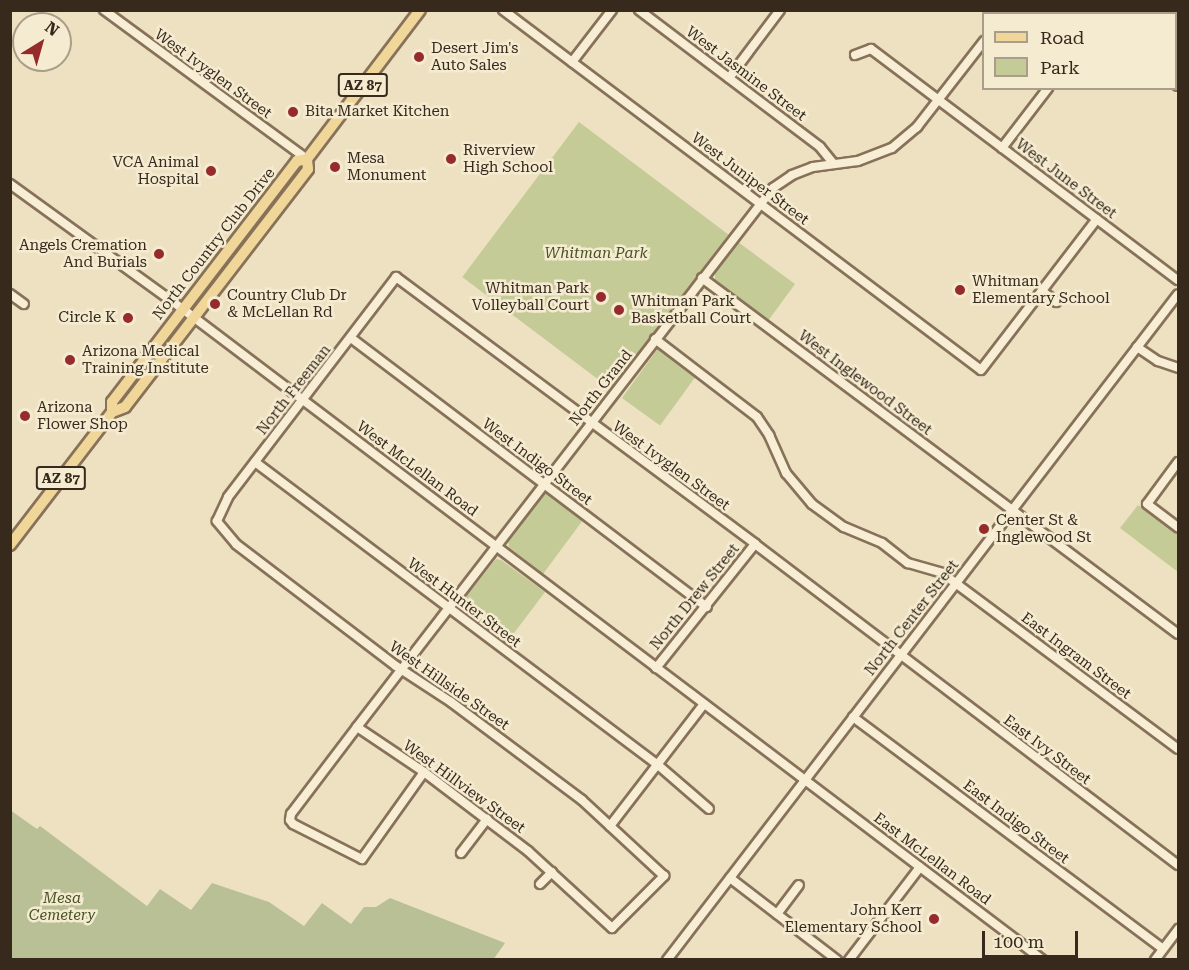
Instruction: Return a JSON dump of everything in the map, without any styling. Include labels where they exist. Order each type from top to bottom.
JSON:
[{"type":"main road","name":"North Country Club Drive","points":[[112,412],[112,402],[183,309],[297,161],[306,159],[420,10]]},
{"type":"main road","name":"North Country Club Drive","points":[[10,545],[112,412],[125,407],[308,169],[306,159]]},
{"type":"street","name":"West Ivyglen Street","points":[[104,10],[306,159]]},
{"type":"street","name":"West Juniper Street","points":[[503,10],[981,370],[1042,291]]},
{"type":"street","points":[[572,62],[612,10]]},
{"type":"street","name":"West Jasmine Street","points":[[639,10],[820,147],[833,163]]},
{"type":"street","points":[[729,78],[779,11]]},
{"type":"street","name":"North Grand","points":[[424,772],[362,859],[293,824],[290,820],[291,814],[357,727],[773,188],[792,175],[813,166],[858,160],[892,148],[917,127],[982,44]]},
{"type":"street","name":"West June Street","points":[[855,55],[871,49],[1179,280]]},
{"type":"street","points":[[1002,148],[1046,90]]},
{"type":"street","name":"West McLellan Road","points":[[10,184],[194,317],[804,780]]},
{"type":"street","points":[[1056,302],[1042,291],[1097,219]]},
{"type":"street","name":"West Ivyglen Street","points":[[396,277],[755,544],[900,656]]},
{"type":"street","name":"North Freeman","points":[[217,521],[228,497],[396,277]]},
{"type":"street","name":"West Inglewood Street","points":[[702,278],[1179,634]]},
{"type":"street","points":[[10,294],[24,304]]},
{"type":"street","name":"North Center Street","points":[[667,960],[1179,294]]},
{"type":"street","name":"West Indigo Street","points":[[351,338],[707,607]]},
{"type":"street","name":"East Ingram Street","points":[[655,339],[757,417],[769,435],[786,473],[812,504],[844,527],[882,543],[908,563],[942,573],[1179,750]]},
{"type":"street","points":[[1137,347],[1158,362],[1179,368]]},
{"type":"street","name":"West Hunter Street","points":[[255,462],[658,765],[709,809]]},
{"type":"street","points":[[1179,462],[1147,504],[1179,527]]},
{"type":"street","name":"West Hillside Street","points":[[217,521],[236,544],[401,670],[452,702],[582,800],[664,876],[612,928]]},
{"type":"street","name":"North Drew Street","points":[[656,668],[755,544]]},
{"type":"street","name":"East Ivy Street","points":[[900,656],[1179,865]]},
{"type":"street","points":[[610,826],[704,704]]},
{"type":"street","name":"East Indigo Street","points":[[853,717],[1163,949]]},
{"type":"street","name":"West Hillview Street","points":[[357,727],[424,772],[487,819],[552,872],[612,928]]},
{"type":"street","name":"East McLellan Road","points":[[804,780],[1043,960]]},
{"type":"street","points":[[461,853],[487,819]]},
{"type":"street","points":[[849,960],[920,867]]},
{"type":"street","points":[[540,884],[552,872]]},
{"type":"street","points":[[730,878],[837,960]]},
{"type":"street","points":[[777,914],[799,885]]},
{"type":"street","points":[[1155,960],[1179,929]]},
{"type":"green space","name":"Whitman Park","points":[[579,122],[728,235],[612,389],[462,277]]},
{"type":"green space","points":[[738,242],[795,284],[768,321],[715,280],[715,272]]},
{"type":"green space","points":[[659,347],[697,375],[660,426],[622,398]]},
{"type":"green space","points":[[546,492],[583,520],[543,574],[509,547],[508,542]]},
{"type":"green space","points":[[1138,505],[1178,535],[1178,572],[1120,528]]},
{"type":"green space","points":[[496,559],[501,560],[545,592],[505,645],[457,608]]},
{"type":"green space","name":"Mesa Cemetery","points":[[10,810],[37,829],[40,826],[147,906],[160,889],[191,910],[212,883],[269,902],[304,926],[322,903],[351,924],[364,907],[376,907],[390,898],[505,943],[493,960],[11,959]]},
{"type":"place","name":"Desert Jim's Auto Sales","points":[[419,57]]},
{"type":"place","name":"Bita Market Kitchen","points":[[293,112]]},
{"type":"place","name":"Riverview High School","points":[[451,159]]},
{"type":"place","name":"Mesa Monument","points":[[335,167]]},
{"type":"place","name":"VCA Animal Hospital","points":[[211,171]]},
{"type":"place","name":"Angels Cremation And Burials","points":[[159,254]]},
{"type":"place","name":"Whitman Elementary School","points":[[960,290]]},
{"type":"place","name":"Whitman Park Volleyball Court","points":[[601,297]]},
{"type":"place","name":"Country Club Dr & McLellan Rd","points":[[215,304]]},
{"type":"place","name":"Whitman Park Basketball Court","points":[[619,310]]},
{"type":"place","name":"Circle K","points":[[128,318]]},
{"type":"place","name":"Arizona Medical Training Institute","points":[[70,360]]},
{"type":"place","name":"Arizona Flower Shop","points":[[25,416]]},
{"type":"place","name":"Center St & Inglewood St","points":[[984,529]]},
{"type":"place","name":"John Kerr Elementary School","points":[[934,919]]}]
